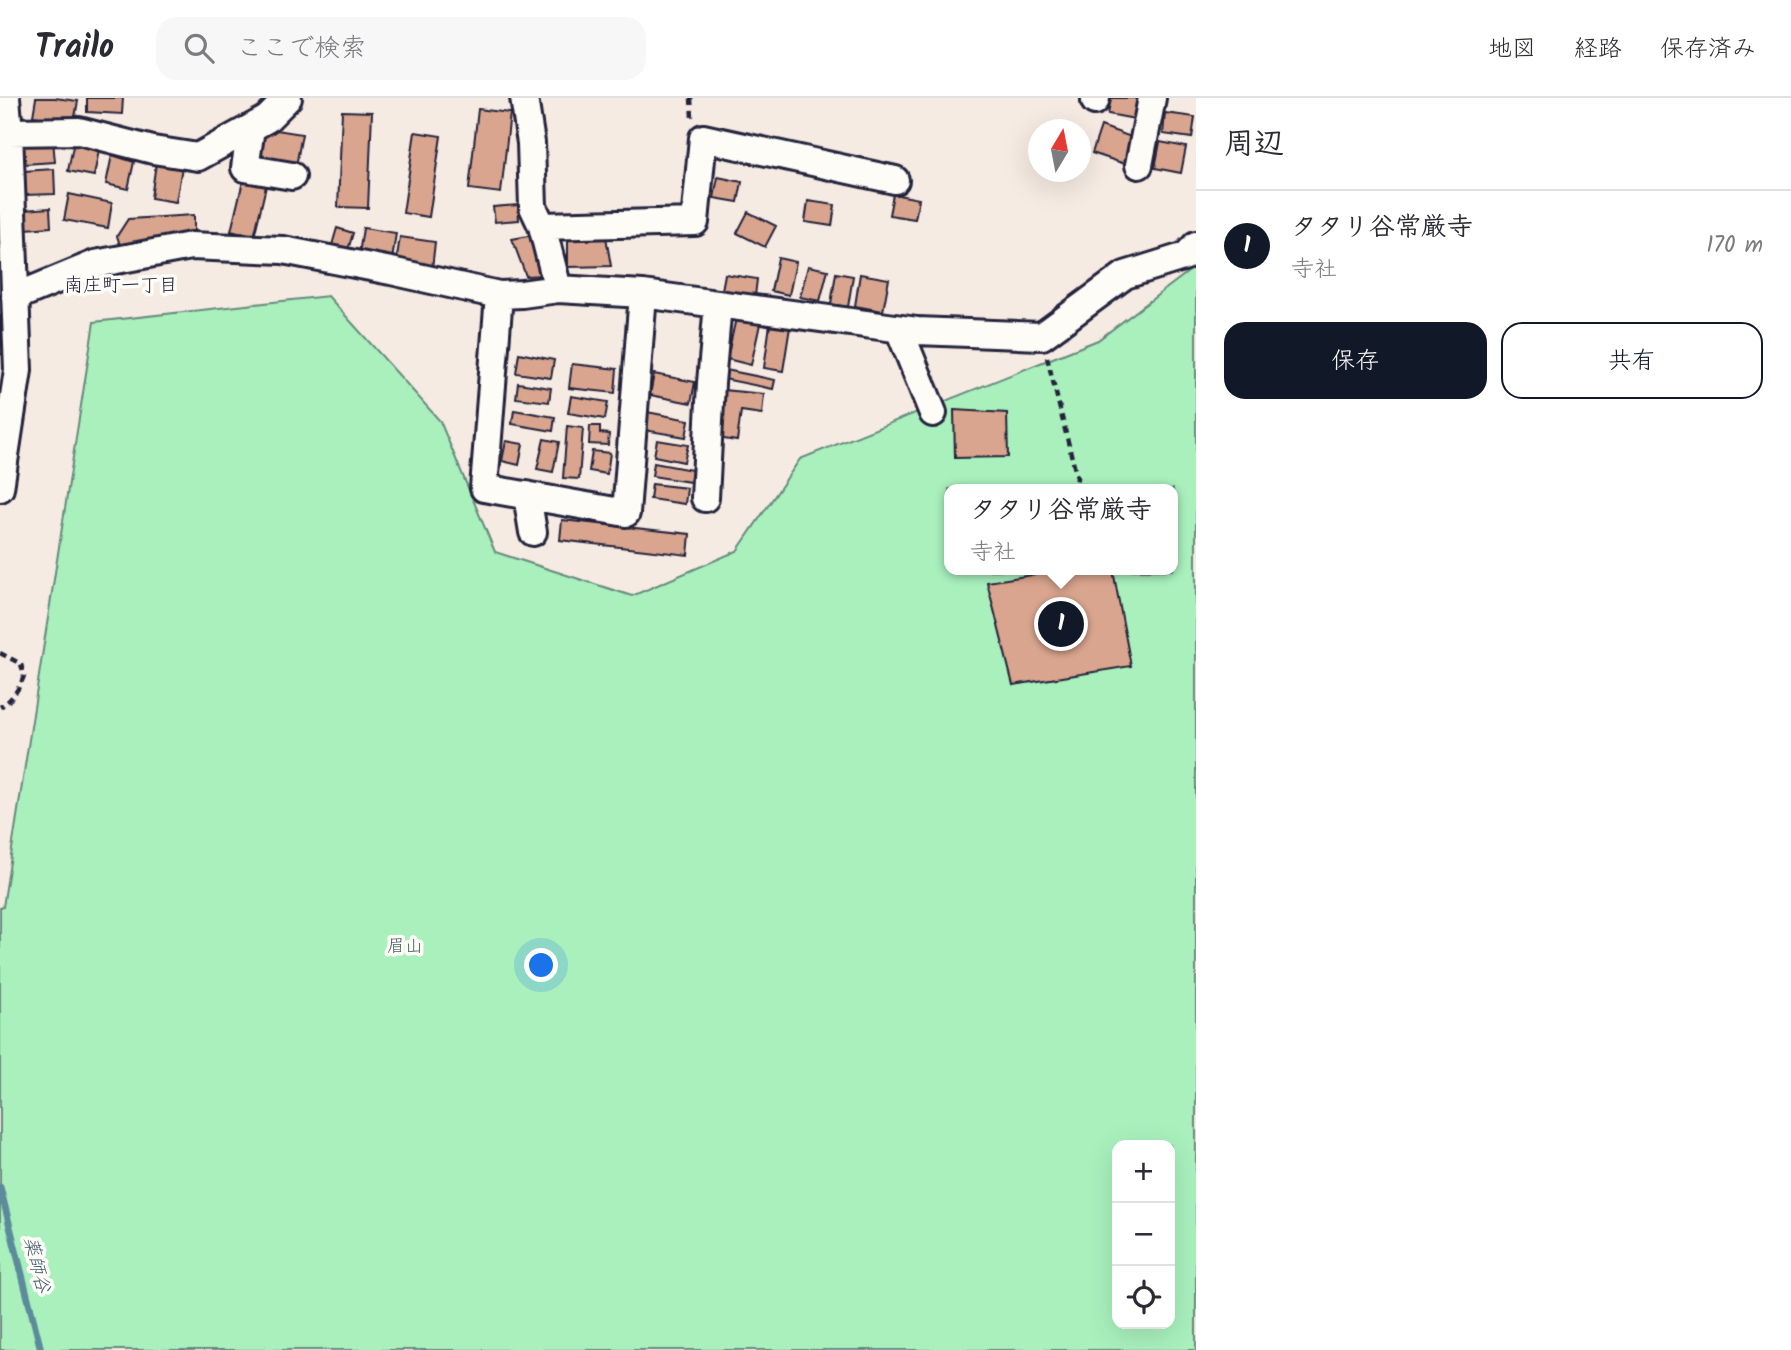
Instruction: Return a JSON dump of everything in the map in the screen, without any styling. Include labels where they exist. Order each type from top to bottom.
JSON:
[{"type":"street","points":[[0,488],[18,370],[10,293],[9,132],[6,98]]},
{"type":"street","points":[[9,132],[79,131],[153,150],[198,157],[267,119],[288,98]]},
{"type":"street","points":[[524,98],[531,142],[533,207],[542,226],[558,289]]},
{"type":"street","points":[[1139,165],[1152,98]]},
{"type":"street","points":[[251,128],[245,168],[292,176]]},
{"type":"street","points":[[542,226],[695,222],[703,138],[895,180]]},
{"type":"street","points":[[10,293],[95,264],[191,246],[283,250],[499,295],[558,289],[643,294],[917,331],[1042,335],[1125,275],[1186,256],[1196,245]]},
{"type":"street","points":[[499,295],[484,488],[626,513],[643,294]]},
{"type":"street","points":[[705,498],[711,383],[719,304]]},
{"type":"street","points":[[900,329],[933,413]]},
{"type":"street","points":[[527,495],[533,532]]},
{"type":"path","points":[[1042,335],[1077,478],[1076,484]]},
{"type":"path","points":[[0,653],[21,664],[24,676],[19,688],[7,703],[0,707]]},
{"type":"green space","name":"眉山","points":[[1196,266],[1196,1350],[0,1350],[0,908],[3,907],[94,322],[328,296],[440,421],[495,552],[632,596],[737,551],[800,459],[1098,340]]},
{"type":"building","points":[[36,98],[78,101],[74,122],[33,116]]},
{"type":"building","points":[[87,98],[123,98],[122,114],[87,112]]},
{"type":"building","points":[[1111,98],[1138,98],[1135,119],[1108,114]]},
{"type":"building","points":[[478,109],[510,113],[501,193],[469,189]]},
{"type":"building","points":[[342,111],[372,112],[368,208],[338,207]]},
{"type":"building","points":[[1165,113],[1195,117],[1192,138],[1163,134]]},
{"type":"building","points":[[1101,126],[1134,138],[1125,164],[1092,153]]},
{"type":"building","points":[[264,128],[302,134],[296,166],[259,159]]},
{"type":"building","points":[[415,132],[441,136],[429,217],[403,213]]},
{"type":"building","points":[[53,140],[55,162],[24,164],[22,143]]},
{"type":"building","points":[[74,141],[99,150],[94,176],[68,171]]},
{"type":"building","points":[[1160,142],[1186,147],[1181,173],[1155,168]]},
{"type":"building","points":[[112,155],[134,162],[128,189],[106,184]]},
{"type":"building","points":[[156,163],[182,167],[176,202],[151,198]]},
{"type":"building","points":[[54,169],[55,194],[25,195],[24,171]]},
{"type":"building","points":[[244,177],[267,182],[254,237],[231,231]]},
{"type":"building","points":[[718,177],[742,182],[738,202],[714,198]]},
{"type":"building","points":[[69,194],[112,203],[108,228],[64,220]]},
{"type":"building","points":[[893,194],[919,199],[915,219],[889,215]]},
{"type":"building","points":[[808,201],[835,205],[832,226],[805,222]]},
{"type":"building","points":[[518,205],[519,220],[495,222],[493,207]]},
{"type":"building","points":[[50,208],[51,227],[26,229],[24,210]]},
{"type":"building","points":[[748,212],[776,226],[765,247],[737,233]]},
{"type":"building","points":[[194,215],[194,234],[120,245],[117,236],[128,219]]},
{"type":"building","points":[[337,228],[353,233],[348,250],[332,245]]},
{"type":"building","points":[[363,228],[396,233],[392,260],[359,254]]},
{"type":"building","points":[[534,235],[545,275],[526,276],[512,239]]},
{"type":"building","points":[[400,237],[435,242],[432,269],[396,263]]},
{"type":"building","points":[[606,237],[611,266],[568,267],[568,240]]},
{"type":"building","points":[[778,258],[796,262],[789,295],[771,291]]},
{"type":"building","points":[[808,266],[828,270],[820,301],[800,297]]},
{"type":"building","points":[[836,273],[853,276],[848,307],[831,304]]},
{"type":"building","points":[[725,274],[757,279],[755,296],[722,290]]},
{"type":"building","points":[[860,274],[889,279],[883,311],[855,306]]},
{"type":"building","points":[[0,316],[9,318],[4,355],[0,354]]},
{"type":"building","points":[[736,318],[760,324],[751,365],[727,359]]},
{"type":"building","points":[[770,324],[790,327],[783,371],[764,368]]},
{"type":"building","points":[[519,353],[554,360],[551,378],[516,373]]},
{"type":"building","points":[[572,364],[617,369],[615,393],[569,388]]},
{"type":"building","points":[[726,370],[775,380],[773,389],[724,379]]},
{"type":"building","points":[[654,374],[695,382],[691,403],[650,395]]},
{"type":"building","points":[[518,383],[551,388],[549,402],[516,398]]},
{"type":"building","points":[[723,390],[764,394],[762,414],[741,411],[737,441],[717,438]]},
{"type":"building","points":[[571,396],[608,402],[605,419],[568,413]]},
{"type":"building","points":[[514,410],[555,417],[553,431],[512,424]]},
{"type":"building","points":[[954,410],[1007,413],[1008,457],[955,458]]},
{"type":"building","points":[[647,412],[689,420],[686,437],[644,430]]},
{"type":"building","points":[[567,426],[583,428],[579,479],[563,478]]},
{"type":"building","points":[[590,426],[600,426],[600,433],[609,434],[608,445],[589,444]]},
{"type":"building","points":[[544,439],[559,442],[553,472],[537,469]]},
{"type":"building","points":[[657,440],[688,445],[684,462],[654,456]]},
{"type":"building","points":[[506,441],[523,444],[519,465],[502,461]]},
{"type":"building","points":[[592,451],[610,453],[607,474],[589,471]]},
{"type":"building","points":[[654,463],[692,470],[690,482],[652,476]]},
{"type":"building","points":[[652,484],[687,488],[685,504],[650,499]]},
{"type":"building","points":[[562,520],[690,534],[688,555],[560,540]]},
{"type":"building","points":[[1032,575],[1114,575],[1131,666],[1013,685],[987,582]]},
{"type":"waterway","name":"薬師谷","points":[[0,1187],[41,1350]]},
{"type":"place","name":"タタリ谷常厳寺","points":[[1061,624]]},
{"type":"district","name":"南庄町一丁目","points":[[121,286]]}]
